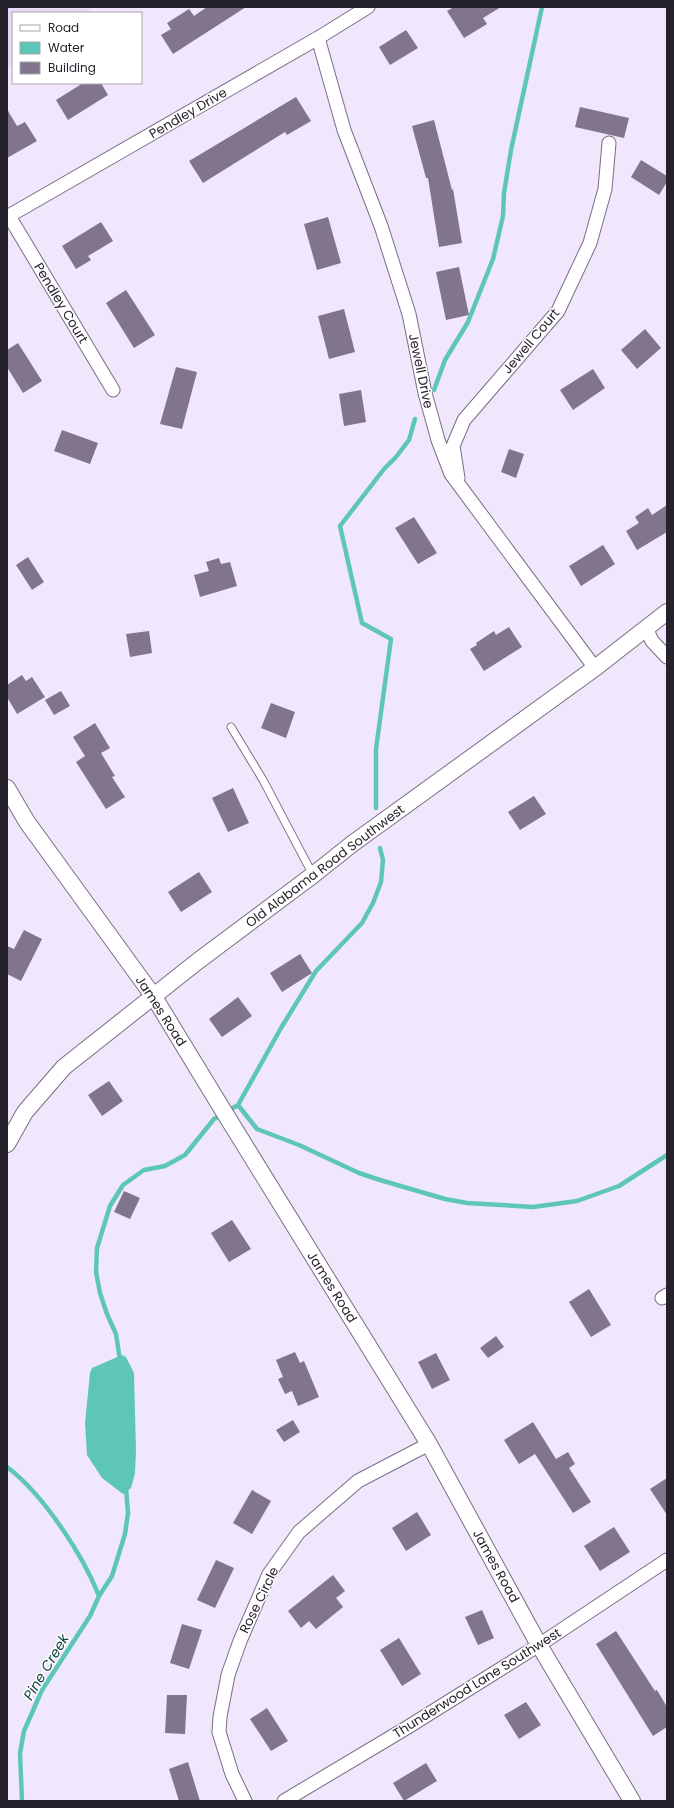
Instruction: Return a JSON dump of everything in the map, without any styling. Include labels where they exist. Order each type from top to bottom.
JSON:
[{"type":"street","name":"Pendley Drive","points":[[8,217],[318,38],[368,7]]},
{"type":"street","name":"Jewell Drive","points":[[318,38],[344,130],[381,226],[409,314],[425,393],[438,440],[451,474],[595,668]]},
{"type":"street","name":"Jewell Court","points":[[459,484],[453,446],[464,420],[558,311],[590,243],[605,189],[608,143]]},
{"type":"street","name":"Pendley Court","points":[[8,217],[112,390]]},
{"type":"street","name":"Old Alabama Road Southwest","points":[[7,1144],[25,1112],[64,1067],[198,961],[352,844],[595,668],[667,612]]},
{"type":"street","points":[[646,628],[652,641],[667,657]]},
{"type":"street","name":"James Road","points":[[7,788],[27,822],[154,997],[222,1107],[429,1444],[539,1645],[632,1801]]},
{"type":"street","name":"Rose Circle","points":[[245,1801],[230,1767],[219,1732],[220,1717],[228,1675],[240,1641],[269,1574],[299,1532],[358,1481],[429,1444]]},
{"type":"street","name":"Thunderwood Lane Southwest","points":[[284,1801],[408,1727],[539,1645],[667,1560]]},
{"type":"lane","points":[[231,727],[263,780],[313,875]]},
{"type":"shaded area","points":[[7,7],[93,7],[86,12],[12,12],[12,64],[7,67]]},
{"type":"water","points":[[122,1355],[126,1357],[134,1373],[136,1451],[135,1473],[131,1488],[123,1494],[102,1478],[87,1455],[85,1423],[90,1373],[92,1368]]},
{"type":"building","points":[[207,7],[246,7],[173,54],[161,35],[171,29],[167,23],[189,9],[194,16]]},
{"type":"building","points":[[454,7],[501,7],[483,18],[487,24],[464,38],[447,11]]},
{"type":"building","points":[[406,30],[418,48],[390,65],[379,47]]},
{"type":"building","points":[[81,84],[102,84],[108,95],[68,120],[56,100]]},
{"type":"building","points":[[296,97],[311,121],[287,135],[285,132],[203,183],[189,161]]},
{"type":"building","points":[[580,107],[629,118],[624,138],[575,127]]},
{"type":"building","points":[[7,109],[17,126],[25,122],[37,141],[7,158]]},
{"type":"building","points":[[434,120],[452,190],[453,189],[462,243],[439,247],[428,178],[426,178],[412,126]]},
{"type":"building","points":[[641,160],[667,176],[667,182],[659,195],[631,177]]},
{"type":"building","points":[[328,217],[341,263],[317,270],[304,224]]},
{"type":"building","points":[[101,222],[113,241],[88,256],[91,260],[76,269],[62,246]]},
{"type":"building","points":[[459,267],[469,315],[446,320],[436,272]]},
{"type":"building","points":[[126,290],[155,335],[134,348],[106,303]]},
{"type":"building","points":[[344,309],[355,352],[329,359],[318,316]]},
{"type":"building","points":[[645,329],[661,348],[637,369],[621,350]]},
{"type":"building","points":[[18,343],[42,381],[23,393],[7,367],[7,350]]},
{"type":"building","points":[[176,367],[197,372],[182,429],[160,424]]},
{"type":"building","points":[[593,369],[605,388],[573,410],[560,390]]},
{"type":"building","points":[[361,390],[366,422],[344,426],[339,394]]},
{"type":"building","points":[[62,430],[98,443],[90,464],[54,451]]},
{"type":"building","points":[[509,449],[524,454],[516,478],[501,472]]},
{"type":"building","points":[[667,505],[667,532],[637,550],[626,531],[639,523],[635,517],[648,508],[652,515]]},
{"type":"building","points":[[414,517],[437,553],[418,564],[395,528]]},
{"type":"building","points":[[603,545],[615,564],[581,586],[569,566]]},
{"type":"building","points":[[28,557],[44,582],[32,590],[16,565]]},
{"type":"building","points":[[219,558],[221,564],[230,562],[237,586],[200,597],[194,575],[209,571],[206,562]]},
{"type":"building","points":[[509,627],[522,647],[484,671],[470,649],[494,631],[496,635]]},
{"type":"building","points":[[149,631],[152,653],[130,657],[126,634]]},
{"type":"building","points":[[22,675],[26,681],[32,677],[45,697],[17,714],[7,697],[7,685]]},
{"type":"building","points":[[61,691],[70,706],[54,715],[45,700]]},
{"type":"building","points":[[271,703],[295,712],[286,738],[261,728]]},
{"type":"building","points":[[95,723],[110,748],[101,753],[115,776],[112,777],[125,797],[106,809],[76,762],[85,756],[73,737]]},
{"type":"building","points":[[233,788],[249,823],[228,832],[212,798]]},
{"type":"building","points":[[534,796],[546,814],[520,830],[508,812]]},
{"type":"building","points":[[199,872],[212,892],[181,912],[168,892]]},
{"type":"building","points":[[24,930],[42,939],[21,981],[7,974],[7,946],[14,949]]},
{"type":"building","points":[[300,954],[312,973],[282,992],[270,973]]},
{"type":"building","points":[[238,997],[252,1016],[222,1037],[209,1019]]},
{"type":"building","points":[[109,1081],[123,1101],[102,1116],[88,1095]]},
{"type":"building","points":[[124,1191],[140,1198],[130,1219],[114,1212]]},
{"type":"building","points":[[232,1220],[251,1249],[229,1262],[211,1233]]},
{"type":"building","points":[[589,1289],[611,1325],[591,1337],[569,1302]]},
{"type":"building","points":[[496,1336],[504,1347],[488,1358],[480,1348]]},
{"type":"building","points":[[295,1352],[300,1363],[304,1361],[319,1397],[298,1406],[292,1391],[285,1394],[278,1379],[283,1377],[276,1360]]},
{"type":"building","points":[[436,1353],[450,1380],[432,1389],[418,1362]]},
{"type":"building","points":[[293,1420],[300,1432],[284,1442],[276,1430]]},
{"type":"building","points":[[533,1422],[556,1459],[568,1452],[575,1464],[569,1468],[591,1502],[573,1513],[535,1454],[519,1464],[504,1440]]},
{"type":"building","points":[[667,1478],[667,1515],[650,1489]]},
{"type":"building","points":[[252,1490],[271,1501],[252,1534],[233,1523]]},
{"type":"building","points":[[417,1512],[431,1535],[406,1551],[392,1528]]},
{"type":"building","points":[[614,1527],[630,1552],[600,1571],[584,1546]]},
{"type":"building","points":[[216,1560],[234,1568],[215,1608],[197,1600]]},
{"type":"building","points":[[333,1575],[345,1591],[336,1598],[343,1607],[316,1629],[309,1621],[301,1628],[288,1611]]},
{"type":"building","points":[[482,1610],[494,1638],[478,1645],[465,1617]]},
{"type":"building","points":[[182,1624],[202,1630],[189,1669],[170,1663]]},
{"type":"building","points":[[616,1631],[667,1707],[667,1727],[653,1736],[596,1644]]},
{"type":"building","points":[[399,1638],[421,1674],[402,1686],[380,1650]]},
{"type":"building","points":[[167,1695],[187,1695],[185,1734],[165,1733]]},
{"type":"building","points":[[526,1702],[541,1725],[519,1739],[504,1715]]},
{"type":"building","points":[[267,1708],[288,1741],[271,1751],[250,1719]]},
{"type":"building","points":[[188,1762],[200,1801],[179,1801],[169,1769]]},
{"type":"building","points":[[426,1763],[437,1781],[404,1801],[393,1783]]},
{"type":"waterway","points":[[434,390],[445,360],[468,322],[493,259],[503,216],[504,193],[511,150],[542,7]]},
{"type":"waterway","points":[[376,808],[376,749],[391,639],[362,623],[340,526],[384,469],[396,457],[409,440],[415,419]]},
{"type":"waterway","points":[[120,1360],[116,1334],[100,1293],[96,1272],[97,1248],[110,1206],[123,1185],[144,1170],[165,1166],[185,1155],[214,1119],[238,1105],[281,1028],[316,971],[362,923],[373,903],[381,882],[383,860],[380,848]]},
{"type":"waterway","points":[[238,1105],[257,1129],[299,1145],[359,1173],[445,1199],[467,1203],[533,1207],[577,1201],[619,1186],[667,1155]]},
{"type":"waterway","points":[[7,1467],[21,1479],[48,1509],[83,1562],[99,1596]]},
{"type":"waterway","name":"Pine Creek","points":[[22,1801],[20,1753],[24,1731],[42,1690],[90,1616],[99,1596],[112,1576],[125,1534],[128,1513],[126,1488]]}]
